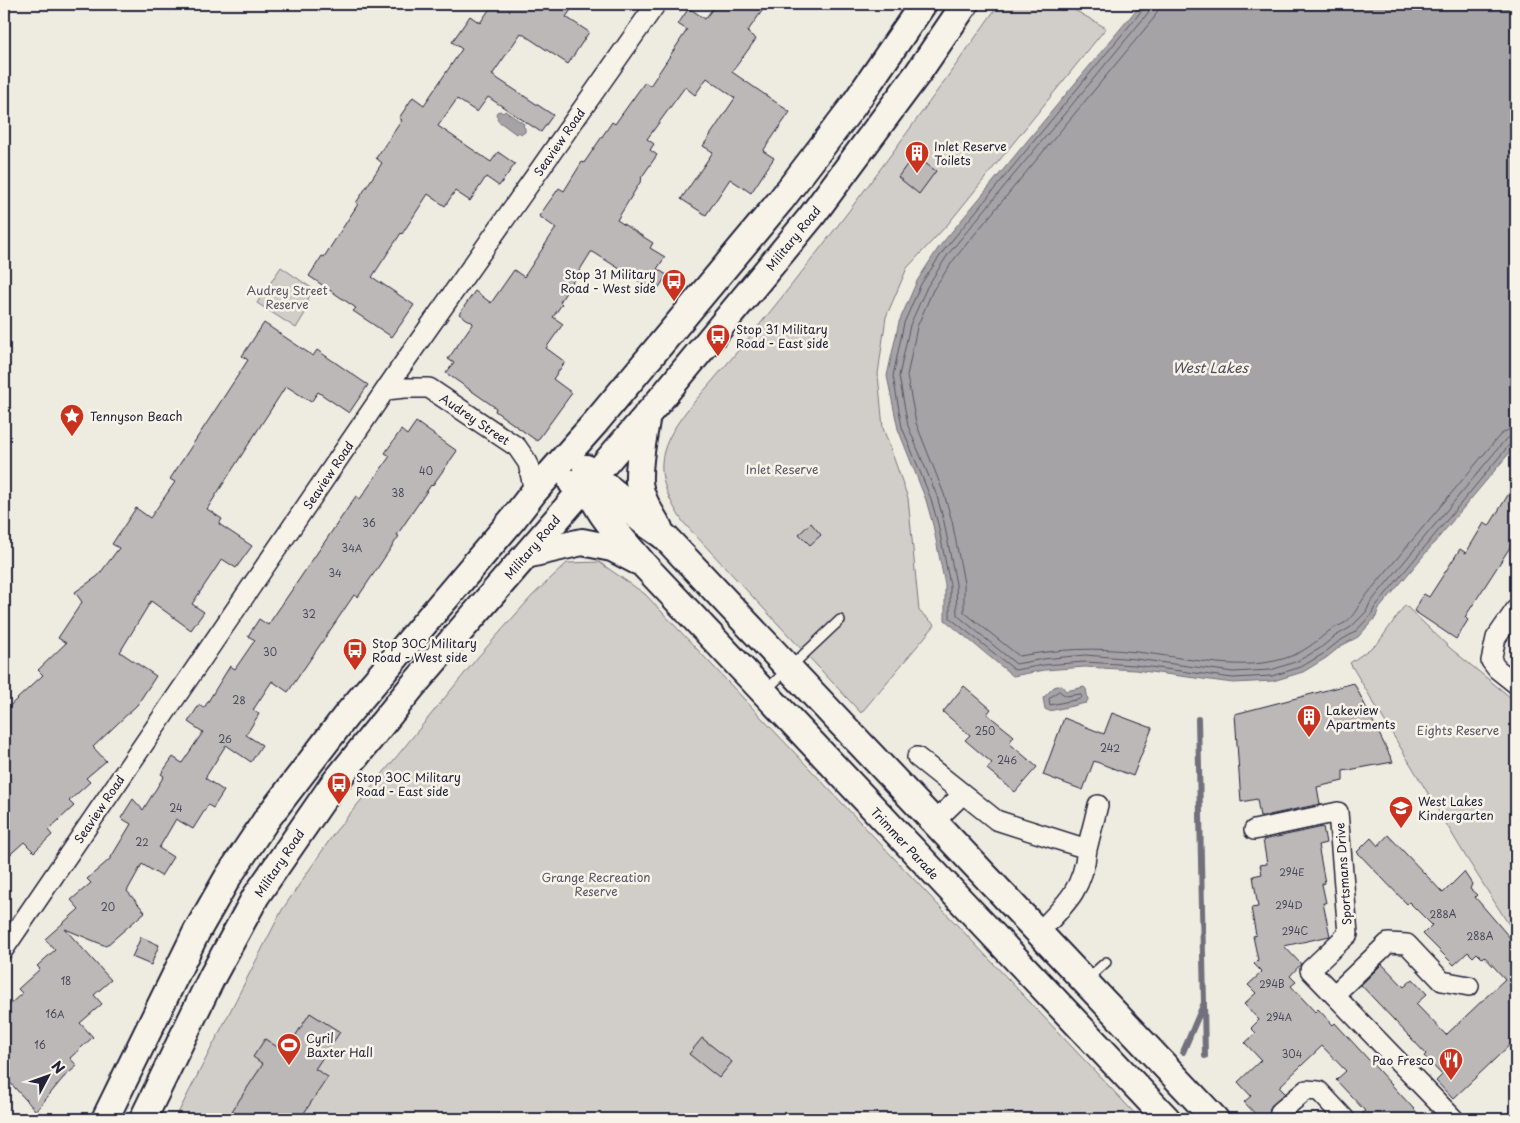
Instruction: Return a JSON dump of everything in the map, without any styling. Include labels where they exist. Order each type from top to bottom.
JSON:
[{"type":"main road","points":[[106,1119],[196,933],[228,877],[266,820],[345,717],[534,492],[595,423],[781,200],[853,106],[923,4]]},
{"type":"main road","name":"Military Road","points":[[143,1119],[212,977],[256,896],[332,786],[411,688],[647,414],[811,217],[907,89],[965,4]]},
{"type":"main road","points":[[647,414],[640,459],[639,482],[646,506],[665,537]]},
{"type":"main road","name":"Trimmer Parade","points":[[595,423],[586,470],[596,506],[644,565],[1166,1119]]},
{"type":"main road","points":[[513,519],[545,503],[554,492],[570,483],[588,482],[609,486],[637,517],[665,537],[1215,1119]]},
{"type":"main road","name":"Trimmer Parade","points":[[526,555],[582,542],[612,548],[644,565]]},
{"type":"street","name":"Seaview Road","points":[[4,949],[386,390],[656,4]]},
{"type":"street","name":"Audrey Street","points":[[386,390],[429,388],[517,448],[528,463],[534,492]]},
{"type":"street","points":[[1516,610],[1496,638],[1491,661],[1497,669],[1516,684]]},
{"type":"street","points":[[917,757],[996,820],[1087,849]]},
{"type":"street","points":[[934,822],[963,794]]},
{"type":"street","points":[[1038,932],[1075,892],[1086,867],[1087,849],[1098,805]]},
{"type":"street","name":"Sportsmans Drive","points":[[1254,830],[1338,812],[1348,934],[1310,970],[1454,1119]]},
{"type":"street","points":[[1334,995],[1388,943],[1407,944],[1442,981],[1469,986]]},
{"type":"street","points":[[1280,1112],[1306,1090],[1319,1091],[1345,1119]]},
{"type":"lane","points":[[763,692],[840,620]]},
{"type":"lane","points":[[1085,981],[1106,962]]},
{"type":"green space","name":"Inlet Reserve","points":[[999,4],[1064,4],[1106,28],[948,224],[907,268],[886,317],[878,374],[883,428],[908,498],[919,611],[935,625],[861,713],[683,522],[666,491],[662,464],[664,451],[677,424],[688,409],[730,361],[849,211]]},
{"type":"green space","name":"Audrey Street Reserve","points":[[281,267],[313,289],[308,299],[307,310],[296,328],[257,303]]},
{"type":"green space","name":"Grange Recreation Reserve","points":[[599,562],[645,594],[1140,1119],[175,1119],[282,910],[335,832],[478,657],[532,596],[567,563]]},
{"type":"green space","name":"Eights Reserve","points":[[1405,605],[1450,648],[1516,702],[1516,936],[1466,857],[1350,663],[1378,643]]},
{"type":"water","name":"West Lakes","points":[[1141,4],[1516,4],[1516,445],[1378,610],[1376,617],[1358,637],[1341,646],[1303,672],[1273,681],[1233,683],[1135,670],[1085,667],[1045,670],[1013,676],[945,620],[945,585],[933,525],[926,500],[898,429],[887,376],[899,322],[917,281],[939,247]]},
{"type":"water","points":[[500,111],[503,113],[505,111],[524,124],[525,132],[522,134],[518,132],[516,134],[497,120],[496,114]]},
{"type":"water","points":[[1061,685],[1066,691],[1084,687],[1088,700],[1086,703],[1049,711],[1045,709],[1043,698],[1054,687]]},
{"type":"building","points":[[493,4],[575,4],[566,17],[589,32],[568,64],[521,33],[492,75],[553,115],[541,132],[488,97],[477,112],[457,99],[438,126],[491,162],[498,152],[515,164],[499,186],[486,177],[470,201],[455,191],[445,206],[428,194],[372,277],[414,305],[392,337],[353,311],[356,308],[309,276],[322,256],[324,257],[382,163],[376,158],[402,120],[399,118],[413,97],[424,105],[462,49],[452,42],[470,16],[480,23]]},
{"type":"building","points":[[716,4],[767,4],[747,32],[756,39],[732,72],[790,112],[763,151],[774,158],[751,193],[730,179],[706,215],[681,199],[713,152],[703,146],[735,98],[707,78],[695,95],[685,87],[647,139],[654,144],[650,150],[657,155],[641,178],[617,220],[653,243],[650,248],[665,257],[657,269],[667,275],[656,292],[591,252],[560,302],[562,304],[553,317],[563,324],[546,348],[565,362],[553,379],[572,393],[537,441],[495,411],[496,408],[446,373],[454,363],[448,359],[473,323],[459,314],[475,291],[491,303],[514,270],[524,277],[556,228],[539,216],[559,188],[564,191],[582,162],[584,163],[612,122],[615,124],[645,82],[650,86],[687,30],[678,24],[689,8],[705,19]]},
{"type":"building","name":"Inlet Reserve Toilets","points":[[914,155],[936,171],[919,194],[898,177]]},
{"type":"building","points":[[264,323],[313,356],[317,350],[368,385],[349,413],[318,392],[311,402],[286,386],[207,509],[222,519],[219,524],[252,546],[236,568],[222,559],[192,604],[204,612],[191,630],[151,601],[120,652],[156,676],[137,705],[93,747],[106,761],[86,778],[90,782],[69,801],[74,806],[48,830],[52,835],[34,852],[24,842],[4,860],[4,711],[43,675],[38,670],[66,643],[58,638],[82,602],[75,592],[98,576],[119,548],[112,544],[136,508],[150,518],[175,482],[170,479],[248,360],[242,356]]},
{"type":"building","points":[[416,422],[457,451],[397,535],[399,536],[358,597],[354,595],[288,692],[272,681],[253,710],[259,714],[246,735],[262,745],[251,762],[226,745],[205,778],[224,791],[213,808],[208,805],[193,829],[176,819],[159,848],[173,857],[161,876],[142,864],[127,891],[145,912],[106,946],[65,929],[111,980],[94,995],[102,1004],[80,1023],[93,1037],[70,1058],[77,1066],[63,1078],[36,1111],[4,1076],[4,1010],[22,993],[18,989],[40,969],[37,966],[55,950],[45,939],[79,909],[71,900],[91,883],[87,879],[110,859],[131,824],[121,818],[133,799],[143,810],[164,776],[161,774],[173,757],[182,763],[203,732],[188,722],[199,705],[204,708],[230,666],[235,669],[255,640],[248,636],[259,619],[268,625],[356,496],[360,499],[390,456],[385,453],[401,430],[407,435]]},
{"type":"building","points":[[1516,482],[1516,538],[1465,617],[1468,620],[1456,639],[1414,611],[1424,594],[1429,597],[1460,549],[1466,553],[1484,523],[1489,526]]},
{"type":"building","points":[[811,523],[821,535],[810,545],[799,534]]},
{"type":"building","name":"Lakeview Apartments","points":[[1354,683],[1393,762],[1343,771],[1343,781],[1317,787],[1320,804],[1260,817],[1257,799],[1241,802],[1235,714]]},
{"type":"building","points":[[964,686],[991,709],[987,714],[1014,736],[1009,743],[1037,767],[1015,792],[987,769],[992,763],[965,740],[970,735],[943,712]]},
{"type":"building","points":[[1112,713],[1152,728],[1133,776],[1094,761],[1083,790],[1043,775],[1064,718],[1104,734]]},
{"type":"building","points":[[1323,827],[1326,843],[1318,845],[1325,883],[1322,884],[1326,903],[1323,903],[1330,936],[1284,946],[1301,964],[1290,976],[1296,982],[1291,986],[1315,1012],[1318,1009],[1333,1025],[1335,1023],[1423,1119],[1356,1119],[1365,1111],[1336,1080],[1346,1071],[1322,1046],[1279,1087],[1285,1093],[1270,1108],[1269,1114],[1271,1119],[1260,1119],[1244,1102],[1251,1096],[1238,1082],[1261,1060],[1245,1043],[1256,1033],[1251,1028],[1259,1020],[1244,1004],[1256,993],[1248,985],[1262,972],[1254,964],[1258,960],[1253,936],[1256,935],[1251,908],[1258,907],[1253,876],[1262,874],[1260,865],[1267,864],[1263,840]]},
{"type":"building","points":[[1388,835],[1443,893],[1464,872],[1472,884],[1470,889],[1477,895],[1475,897],[1516,945],[1516,1039],[1453,1099],[1436,1081],[1442,1075],[1424,1056],[1426,1054],[1361,985],[1382,964],[1404,987],[1413,979],[1427,994],[1416,1004],[1446,1035],[1505,979],[1484,956],[1482,958],[1477,953],[1473,957],[1468,952],[1454,965],[1423,934],[1432,925],[1409,902],[1407,904],[1357,852],[1371,838],[1378,846]]},
{"type":"building","points":[[141,937],[159,945],[151,965],[132,957]]},
{"type":"building","name":"Cyril Baxter Hall","points":[[310,1013],[340,1032],[315,1069],[328,1077],[300,1119],[245,1119],[232,1111],[263,1064],[253,1057],[265,1039],[285,1052]]},
{"type":"building","points":[[702,1038],[732,1062],[719,1078],[689,1054]]},
{"type":"waterway","points":[[1183,1052],[1204,1003],[1198,719]]},
{"type":"waterway","points":[[1204,1005],[1205,1056]]},
{"type":"place","name":"Inlet Reserve Toilets","points":[[917,174]]},
{"type":"place","name":"Stop 31 Military Road - West side","points":[[674,302]]},
{"type":"place","name":"Stop 31 Military Road - East side","points":[[718,357]]},
{"type":"place","name":"Tennyson Beach","points":[[72,437]]},
{"type":"place","name":"Stop 30C Military Road - West side","points":[[355,671]]},
{"type":"place","name":"Lakeview Apartments","points":[[1309,738]]},
{"type":"place","name":"Stop 30C Military Road - East side","points":[[339,805]]},
{"type":"place","name":"West Lakes Kindergarten","points":[[1401,829]]},
{"type":"place","name":"Cyril Baxter Hall","points":[[289,1066]]},
{"type":"place","name":"Pao Fresco","points":[[1451,1081]]}]
